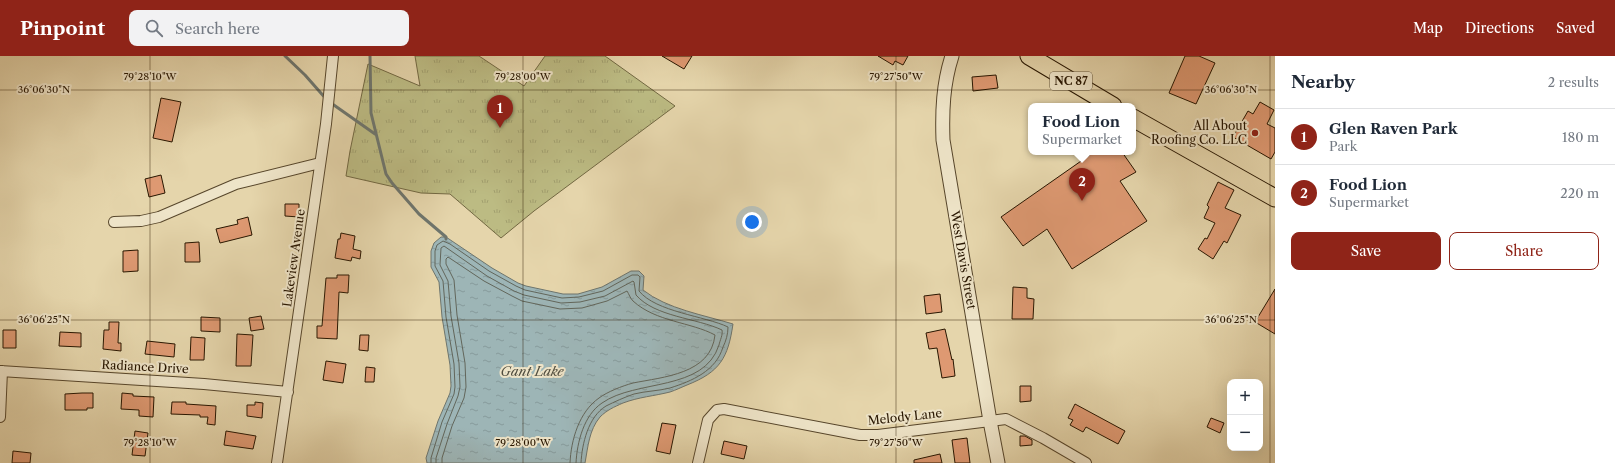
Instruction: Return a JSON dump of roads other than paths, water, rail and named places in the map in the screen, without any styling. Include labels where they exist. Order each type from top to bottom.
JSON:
[{"type":"highway","name":"NC 87","points":[[1029,56],[1108,103]]},
{"type":"highway","points":[[1136,120],[1275,198]]},
{"type":"street","name":"Lakeview Avenue","points":[[277,463],[320,163],[333,56]]},
{"type":"street","name":"West Davis Street","points":[[952,56],[946,75],[943,96],[943,140],[998,463]]},
{"type":"street","points":[[114,222],[141,221],[159,217],[236,184],[320,163]]},
{"type":"street","points":[[0,417],[1,371]]},
{"type":"street","name":"Radiance Drive","points":[[1,371],[204,384],[288,392]]},
{"type":"street","name":"Melody Lane","points":[[698,463],[708,420],[717,410],[724,409],[860,435],[878,435],[1006,419],[1086,463]]},
{"type":"water","name":"Gant Lake","points":[[441,237],[446,237],[492,268],[518,283],[563,294],[578,294],[602,287],[631,271],[639,271],[644,276],[643,290],[653,297],[674,307],[733,324],[725,355],[715,369],[698,380],[670,392],[623,403],[605,412],[593,427],[585,463],[427,463],[426,458],[438,421],[450,393],[451,386],[450,365],[442,317],[439,282],[431,267],[431,251],[434,243]]},
{"type":"waterway","points":[[285,56],[305,75],[327,100]]},
{"type":"waterway","points":[[370,56],[371,113],[386,174],[419,214],[446,237],[446,239]]},
{"type":"waterway","points":[[331,103],[375,134]]},
{"type":"place","name":"Glen Raven Park","points":[[500,128]]},
{"type":"place","name":"All About Roofing Co. LLC","points":[[1255,133]]},
{"type":"place","name":"Food Lion","points":[[1082,201]]}]
